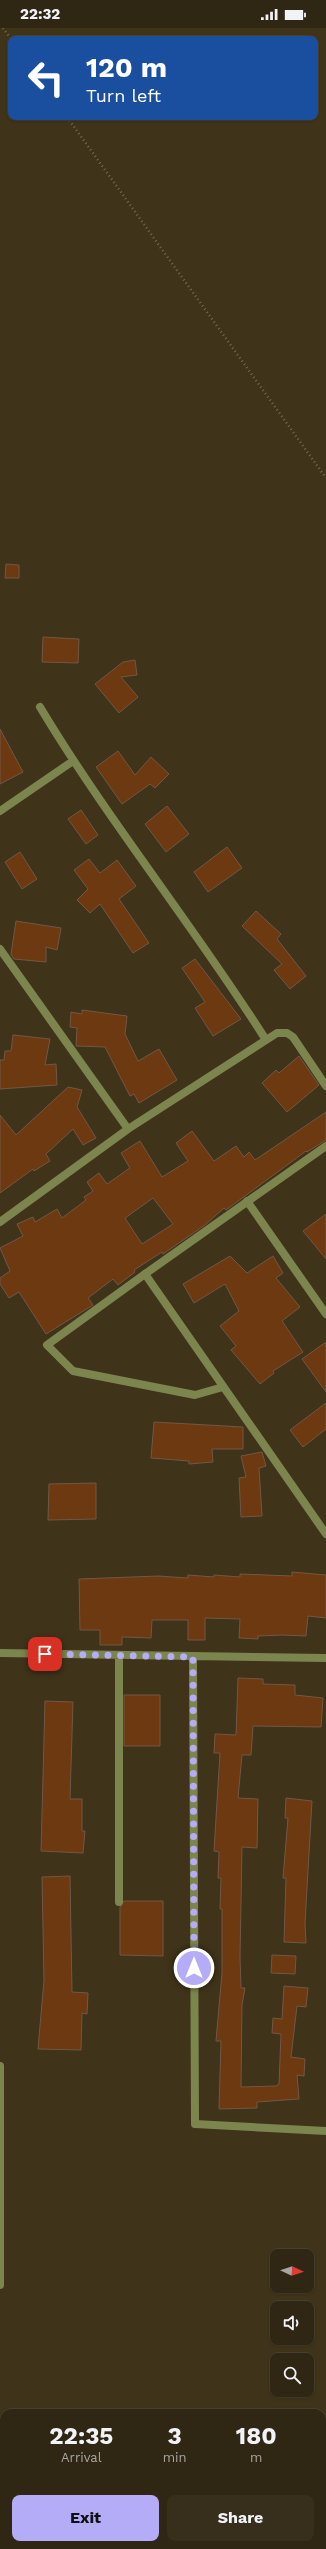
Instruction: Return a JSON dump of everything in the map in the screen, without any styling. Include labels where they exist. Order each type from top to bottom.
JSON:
[{"type":"street","points":[[40,707],[73,761],[224,974],[266,1040]]},
{"type":"street","points":[[0,811],[73,761]]},
{"type":"street","points":[[0,948],[128,1129]]},
{"type":"street","points":[[0,1222],[128,1129],[277,1033],[287,1032],[293,1037],[326,1086]]},
{"type":"street","points":[[223,1387],[195,1395],[74,1371],[47,1345],[326,1146]]},
{"type":"street","points":[[247,1201],[326,1314]]},
{"type":"street","points":[[145,1274],[326,1534]]},
{"type":"street","points":[[0,1654],[326,1658]]},
{"type":"street","points":[[119,1656],[119,1902]]},
{"type":"street","points":[[193,1657],[195,2124],[326,2131]]},
{"type":"street","points":[[0,2066],[0,2285]]},
{"type":"path","points":[[69,120],[326,478]]},
{"type":"building","points":[[6,564],[19,565],[19,578],[5,578]]},
{"type":"building","points":[[43,637],[79,639],[78,663],[42,662]]},
{"type":"building","points":[[135,660],[137,675],[121,677],[138,697],[119,713],[95,684],[123,662]]},
{"type":"building","points":[[0,729],[23,772],[0,784]]},
{"type":"building","points":[[118,751],[135,775],[151,757],[169,774],[155,788],[150,784],[122,804],[96,767]]},
{"type":"building","points":[[167,806],[189,834],[166,852],[145,824]]},
{"type":"building","points":[[81,810],[98,835],[86,844],[68,819]]},
{"type":"building","points":[[227,847],[242,868],[208,892],[194,872]]},
{"type":"building","points":[[20,852],[37,879],[22,889],[5,862]]},
{"type":"building","points":[[89,859],[100,873],[117,860],[136,886],[119,899],[149,943],[133,953],[100,904],[90,913],[77,900],[88,889],[74,870]]},
{"type":"building","points":[[256,911],[281,934],[277,939],[306,976],[290,989],[274,970],[282,964],[242,926]]},
{"type":"building","points":[[16,921],[61,928],[57,950],[46,947],[46,962],[14,959],[11,954]]},
{"type":"building","points":[[195,959],[241,1019],[213,1036],[195,1008],[205,1002],[182,968]]},
{"type":"building","points":[[82,1010],[127,1016],[125,1034],[138,1061],[159,1049],[177,1080],[139,1103],[134,1094],[130,1096],[105,1047],[76,1046],[77,1028],[70,1027],[71,1012],[82,1014]]},
{"type":"building","points":[[13,1035],[50,1039],[45,1065],[56,1064],[57,1085],[0,1089],[0,1060],[4,1060],[5,1051],[11,1051]]},
{"type":"building","points":[[299,1056],[319,1085],[287,1112],[262,1083],[276,1070],[279,1073]]},
{"type":"building","points":[[68,1087],[82,1090],[77,1107],[96,1138],[83,1145],[73,1129],[46,1154],[50,1161],[34,1171],[33,1169],[0,1193],[0,1115],[16,1135]]},
{"type":"building","points":[[326,1112],[326,1140],[307,1152],[306,1151],[226,1210],[224,1208],[205,1225],[163,1254],[162,1252],[134,1270],[135,1272],[118,1285],[113,1279],[88,1298],[93,1305],[46,1334],[19,1292],[9,1298],[0,1284],[0,1278],[10,1271],[0,1248],[23,1236],[17,1224],[33,1217],[35,1222],[57,1209],[62,1218],[86,1200],[84,1197],[93,1191],[87,1182],[99,1173],[107,1184],[130,1168],[121,1153],[140,1141],[162,1177],[188,1161],[176,1143],[192,1131],[214,1161],[236,1146],[244,1157],[249,1152],[255,1160]],"holes":[[[153,1198],[173,1224],[142,1244],[125,1218]]]},
{"type":"building","points":[[326,1214],[326,1259],[303,1231]]},
{"type":"building","points":[[230,1256],[247,1273],[273,1256],[283,1273],[276,1278],[300,1307],[282,1321],[303,1352],[273,1371],[274,1373],[260,1384],[231,1350],[236,1346],[220,1326],[239,1311],[225,1284],[194,1303],[183,1284]]},
{"type":"building","points":[[326,1342],[326,1392],[302,1359]]},
{"type":"building","points":[[326,1403],[326,1429],[303,1447],[290,1430]]},
{"type":"building","points":[[154,1422],[243,1427],[243,1449],[212,1449],[213,1462],[189,1464],[189,1461],[151,1458]]},
{"type":"building","points":[[262,1452],[266,1466],[259,1468],[262,1516],[241,1517],[239,1478],[246,1477],[241,1456]]},
{"type":"building","points":[[96,1483],[96,1519],[48,1520],[49,1484]]},
{"type":"building","points":[[292,1572],[326,1575],[326,1618],[308,1616],[306,1636],[282,1635],[258,1636],[258,1639],[239,1638],[240,1619],[205,1618],[205,1640],[188,1640],[188,1620],[152,1620],[151,1638],[122,1637],[122,1645],[100,1645],[100,1630],[80,1630],[79,1579],[158,1576],[188,1578],[188,1575],[240,1577],[240,1574],[292,1576]]},
{"type":"building","points":[[238,1678],[263,1679],[263,1684],[295,1685],[295,1695],[323,1698],[321,1727],[253,1726],[251,1755],[242,1755],[238,1798],[258,1799],[257,1848],[242,1847],[240,1957],[241,1988],[245,1988],[242,2005],[241,2087],[276,2086],[279,2084],[281,2034],[272,2033],[273,2018],[282,2019],[284,1986],[308,1988],[306,2007],[297,2006],[291,2057],[305,2059],[304,2076],[297,2075],[299,2099],[257,2102],[257,2108],[219,2109],[221,2041],[216,2041],[222,1973],[222,1909],[220,1909],[221,1878],[218,1878],[219,1852],[214,1851],[220,1753],[214,1753],[215,1734],[236,1735]]},
{"type":"building","points":[[124,1695],[160,1695],[160,1746],[124,1746]]},
{"type":"building","points":[[45,1701],[73,1702],[70,1799],[82,1799],[82,1831],[85,1831],[83,1853],[41,1851]]},
{"type":"building","points":[[286,1798],[312,1801],[305,1923],[306,1943],[284,1942],[286,1878],[283,1878],[288,1818],[285,1818]]},
{"type":"building","points":[[70,1876],[72,1992],[88,1993],[87,2014],[82,2013],[81,2050],[38,2049],[44,1980],[42,1877]]},
{"type":"building","points":[[124,1901],[163,1901],[163,1956],[120,1955],[120,1907]]},
{"type":"building","points":[[272,1955],[296,1956],[295,1974],[271,1973]]},
{"type":"route","points":[[45,1654],[193,1657],[194,1968]]}]
